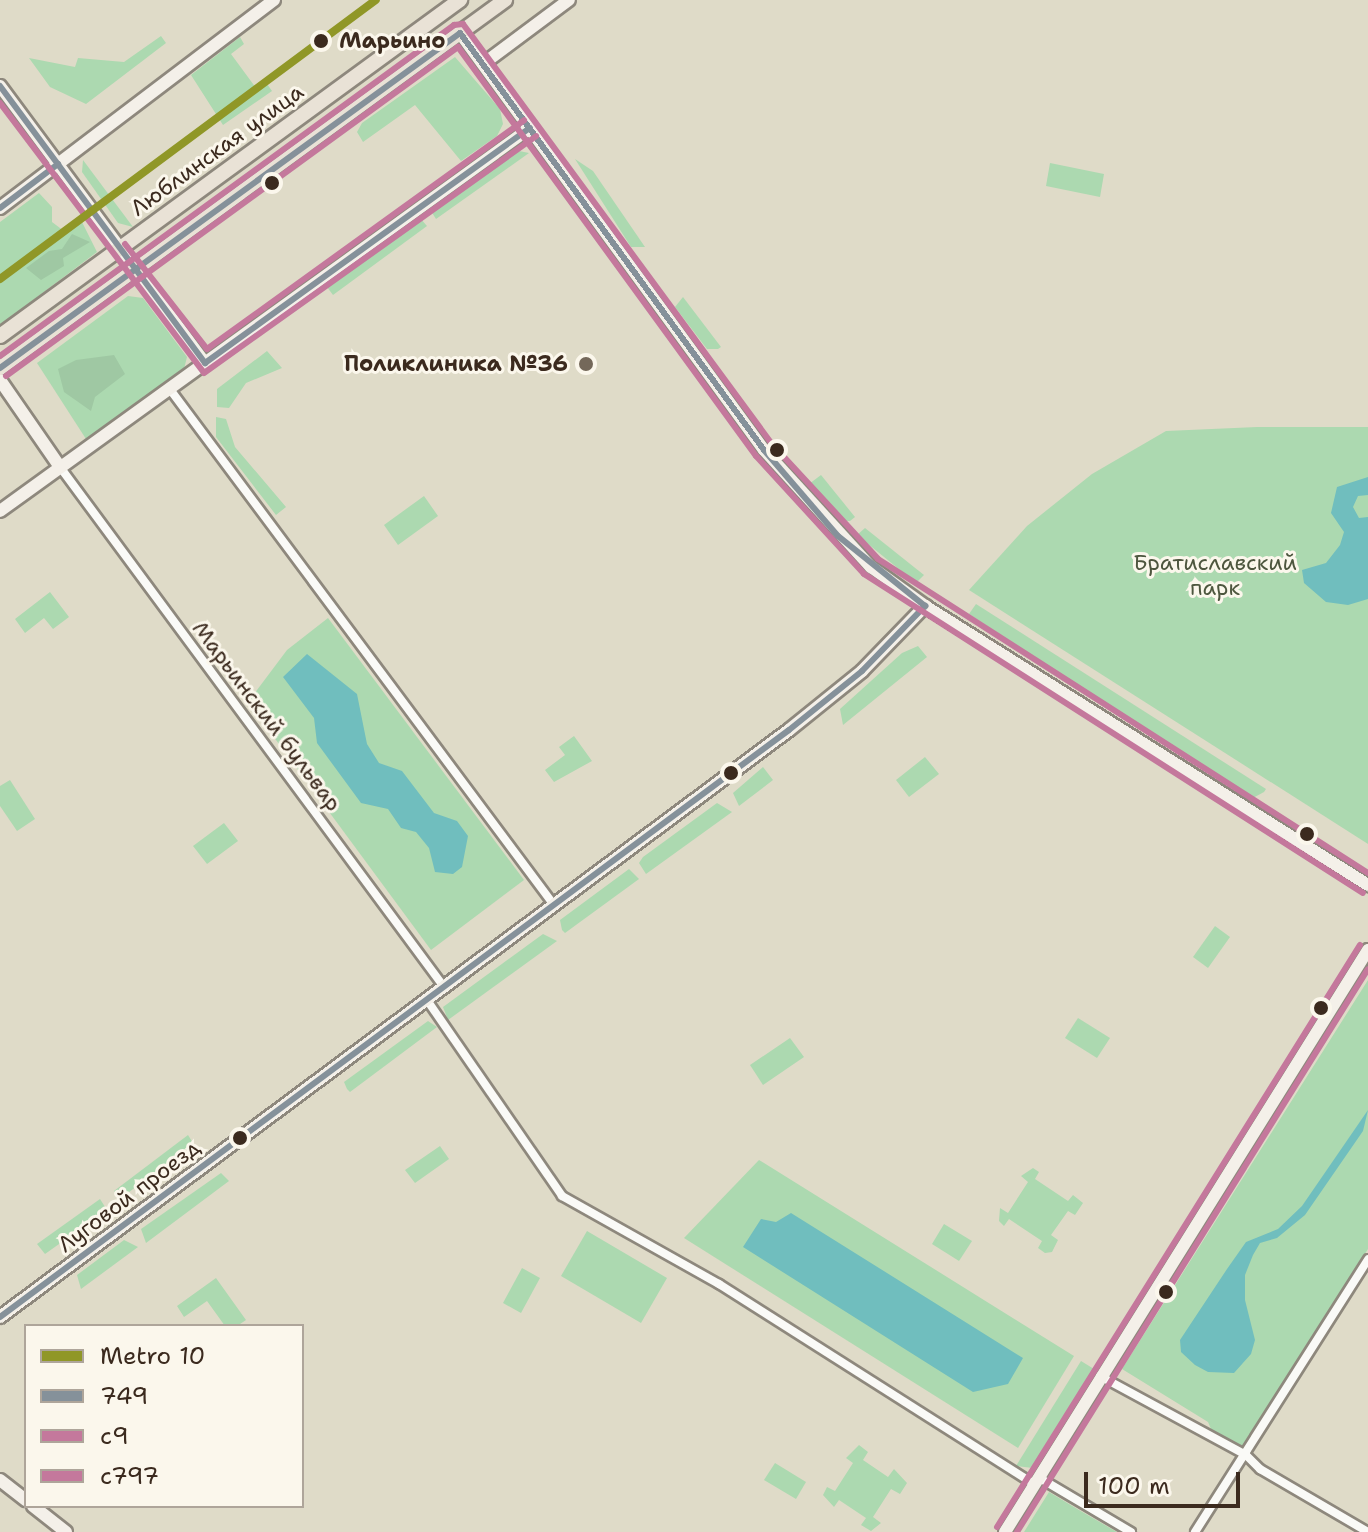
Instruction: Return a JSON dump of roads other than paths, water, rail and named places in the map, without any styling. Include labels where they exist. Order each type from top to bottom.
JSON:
[{"type":"main road","name":"Люблинская улица","points":[[0,336],[460,0]]},
{"type":"main road","points":[[0,368],[505,0]]},
{"type":"street","points":[[0,208],[274,0]]},
{"type":"street","points":[[483,64],[569,0]]},
{"type":"street","points":[[460,33],[764,450],[838,536],[925,606],[1368,885]]},
{"type":"street","points":[[0,86],[205,363]]},
{"type":"street","points":[[0,511],[530,128]]},
{"type":"street","points":[[0,380],[60,467]]},
{"type":"street","points":[[169,388],[554,905]]},
{"type":"street","name":"Марьинский бульвар","points":[[60,467],[444,987]]},
{"type":"street","name":"Луговой проезд","points":[[0,1317],[832,696],[925,606]]},
{"type":"street","points":[[1005,1532],[1368,950]]},
{"type":"street","points":[[427,1000],[562,1196],[719,1284],[1036,1481],[1131,1532]]},
{"type":"street","points":[[1195,1532],[1368,1259]]},
{"type":"street","points":[[1100,1376],[1246,1455],[1260,1469],[1368,1532]]},
{"type":"street","points":[[0,1480],[24,1498]]},
{"type":"street","points":[[36,1508],[66,1532]]},
{"type":"water","points":[[1368,477],[1368,495],[1358,496],[1353,507],[1359,518],[1368,517],[1368,599],[1348,605],[1326,602],[1304,583],[1302,570],[1326,563],[1340,545],[1344,532],[1331,513],[1337,487]]},
{"type":"water","points":[[307,654],[357,694],[367,744],[379,763],[402,771],[434,813],[457,821],[468,836],[462,867],[453,874],[435,872],[429,848],[416,832],[401,828],[388,809],[361,803],[317,743],[314,718],[283,677]]},
{"type":"water","points":[[1368,1110],[1363,1131],[1305,1215],[1277,1238],[1260,1243],[1253,1255],[1245,1275],[1245,1300],[1255,1340],[1251,1354],[1234,1373],[1208,1372],[1195,1365],[1181,1352],[1180,1340],[1227,1269],[1246,1242],[1278,1229],[1302,1206]]},
{"type":"water","points":[[791,1213],[1023,1358],[1008,1384],[973,1392],[743,1247],[761,1219],[776,1222]]},
{"type":"metro line","name":"10","points":[[0,279],[376,0]]},
{"type":"place","name":"Марьино","points":[[321,41]]},
{"type":"place","name":"Поликлиника №36","points":[[586,364]]},
{"type":"park label","name":"Братиславский парк","points":[[1215,574]]}]
